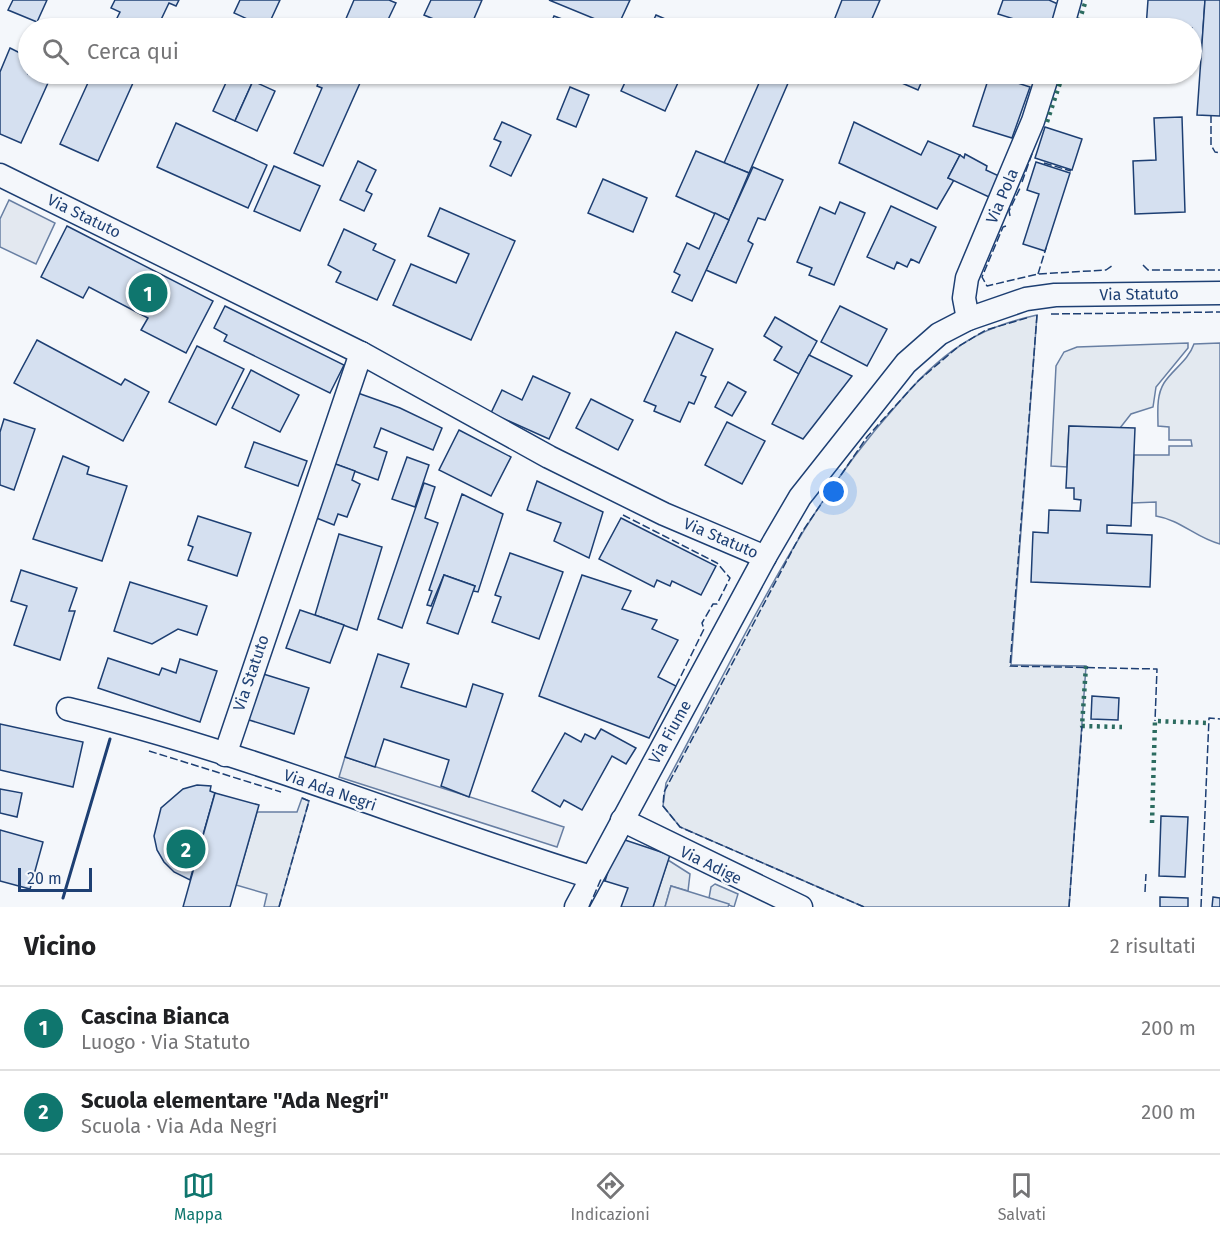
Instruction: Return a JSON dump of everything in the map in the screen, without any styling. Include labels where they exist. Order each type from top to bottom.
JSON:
[{"type":"street","points":[[1065,18],[1070,0]]},
{"type":"street","name":"Via Pola","points":[[968,319],[964,298],[967,278],[1034,121],[1045,84]]},
{"type":"street","name":"Via Statuto","points":[[0,175],[361,353],[549,457],[664,514],[765,557],[800,497],[906,363],[939,334],[968,319],[1026,300],[1055,295],[1220,293]]},
{"type":"street","name":"Via Statuto","points":[[225,755],[361,353]]},
{"type":"street","name":"Via Fiume","points":[[576,907],[765,557]]},
{"type":"street","name":"Via Ada Negri","points":[[68,709],[113,720],[225,755],[591,877]]},
{"type":"street","name":"Via Adige","points":[[622,820],[801,907]]},
{"type":"shaded area","points":[[9,200],[55,223],[36,264],[0,247],[0,219]]},
{"type":"shaded area","points":[[1037,315],[1011,665],[1086,666],[1069,907],[864,907],[680,827],[663,806],[666,783],[770,588],[828,494],[860,449],[910,390],[934,366],[979,334]]},
{"type":"shaded area","points":[[1188,343],[1188,348],[1156,387],[1153,407],[1131,414],[1120,428],[1069,426],[1067,467],[1051,466],[1056,366],[1064,352],[1077,347]]},
{"type":"shaded area","points":[[1220,343],[1220,544],[1203,538],[1173,521],[1156,516],[1156,502],[1132,503],[1134,455],[1169,455],[1169,446],[1192,446],[1191,440],[1169,440],[1169,427],[1158,426],[1161,388],[1188,355],[1194,344]]},
{"type":"shaded area","points":[[345,757],[564,827],[557,847],[339,777]]},
{"type":"shaded area","points":[[302,798],[309,801],[279,907],[264,907],[267,894],[236,885],[257,812],[297,812]]},
{"type":"shaded area","points":[[668,860],[690,874],[688,891],[671,886],[665,907],[653,907]]},
{"type":"shaded area","points":[[715,884],[738,894],[734,907],[709,898],[711,887]]},
{"type":"shaded area","points":[[671,886],[729,904],[728,907],[665,907]]},
{"type":"building","points":[[13,0],[47,0],[39,18],[27,18],[8,10]]},
{"type":"building","points":[[115,0],[179,0],[176,6],[169,3],[162,18],[117,18],[120,12],[111,8]]},
{"type":"building","points":[[240,0],[280,0],[272,18],[245,18],[234,13]]},
{"type":"building","points":[[354,0],[389,0],[396,3],[389,18],[346,18]]},
{"type":"building","points":[[431,0],[482,0],[474,18],[431,18],[424,15]]},
{"type":"building","points":[[549,0],[630,0],[622,18],[593,18]]},
{"type":"building","points":[[842,0],[880,0],[872,18],[835,18]]},
{"type":"building","points":[[1003,0],[1049,0],[1060,5],[1055,18],[1011,18],[998,14]]},
{"type":"building","points":[[1148,0],[1205,0],[1202,45],[1202,18],[1147,18]]},
{"type":"building","points":[[1205,0],[1220,0],[1220,116],[1197,115],[1199,84],[1202,84]]},
{"type":"building","points":[[10,48],[18,52],[18,84],[48,84],[21,143],[0,134],[0,72]]},
{"type":"building","points":[[87,84],[133,84],[98,161],[60,144]]},
{"type":"building","points":[[225,84],[252,84],[235,121],[213,111]]},
{"type":"building","points":[[252,84],[260,84],[275,91],[257,131],[235,121]]},
{"type":"building","points":[[318,84],[360,84],[323,166],[294,153],[322,88],[317,86]]},
{"type":"building","points":[[624,84],[677,84],[665,111],[621,91]]},
{"type":"building","points":[[759,84],[788,84],[749,173],[724,163]]},
{"type":"building","points":[[904,84],[921,84],[918,90]]},
{"type":"building","points":[[987,84],[1021,84],[1030,87],[1012,138],[973,126]]},
{"type":"building","points":[[570,87],[589,95],[576,127],[557,119]]},
{"type":"building","points":[[1182,117],[1185,212],[1135,214],[1133,161],[1156,160],[1154,118]]},
{"type":"building","points":[[502,122],[531,135],[511,176],[490,166],[501,142],[494,139]]},
{"type":"building","points":[[854,122],[921,155],[928,141],[960,155],[948,178],[954,180],[937,209],[839,163]]},
{"type":"building","points":[[176,123],[267,165],[248,208],[157,167]]},
{"type":"building","points":[[1045,127],[1082,139],[1072,170],[1035,158]]},
{"type":"building","points":[[696,151],[749,173],[729,220],[676,196]]},
{"type":"building","points":[[965,154],[987,166],[986,170],[999,176],[989,197],[948,178],[960,155],[964,158]]},
{"type":"building","points":[[358,161],[376,170],[366,191],[372,194],[364,211],[340,200]]},
{"type":"building","points":[[1036,162],[1070,173],[1045,251],[1023,244],[1039,194],[1027,190]]},
{"type":"building","points":[[274,166],[320,186],[300,231],[254,211]]},
{"type":"building","points":[[753,167],[783,180],[765,220],[758,218],[748,241],[753,244],[736,283],[706,270]]},
{"type":"building","points":[[603,179],[647,198],[633,232],[588,213]]},
{"type":"building","points":[[840,202],[865,213],[834,285],[809,275],[812,268],[797,262],[820,207],[835,214]]},
{"type":"building","points":[[891,206],[936,227],[919,263],[911,259],[907,267],[897,262],[894,269],[867,257]]},
{"type":"building","points":[[440,208],[515,241],[471,340],[393,305],[411,264],[456,283],[469,254],[428,236]]},
{"type":"building","points":[[715,213],[729,220],[692,301],[672,292],[680,275],[674,272],[687,243],[699,249]]},
{"type":"building","points":[[67,226],[213,301],[186,353],[141,330],[148,318],[89,287],[83,298],[41,277]]},
{"type":"building","points":[[344,229],[376,244],[373,250],[395,260],[377,300],[336,282],[341,272],[328,265]]},
{"type":"building","points":[[225,306],[344,365],[330,393],[224,341],[227,335],[214,328]]},
{"type":"building","points":[[840,306],[887,329],[867,366],[821,342]]},
{"type":"building","points":[[775,317],[817,341],[799,374],[774,360],[782,347],[764,336]]},
{"type":"building","points":[[676,332],[713,349],[701,375],[706,377],[694,404],[689,402],[680,422],[654,411],[656,406],[644,401]]},
{"type":"building","points":[[37,340],[121,385],[125,379],[149,392],[123,441],[14,383]]},
{"type":"building","points":[[197,346],[244,369],[216,425],[169,402]]},
{"type":"building","points":[[809,355],[852,376],[803,439],[772,424]]},
{"type":"building","points":[[251,370],[299,395],[280,432],[232,408]]},
{"type":"building","points":[[533,376],[570,393],[549,439],[491,413],[502,390],[522,400]]},
{"type":"building","points":[[728,382],[746,392],[732,416],[715,407]]},
{"type":"building","points":[[355,392],[400,408],[442,428],[433,450],[381,428],[374,447],[387,452],[378,480],[330,462]]},
{"type":"building","points":[[591,399],[633,420],[618,450],[576,428]]},
{"type":"building","points":[[4,419],[35,429],[14,490],[0,485],[0,432]]},
{"type":"building","points":[[727,422],[765,441],[742,484],[705,465]]},
{"type":"building","points":[[1069,426],[1135,428],[1131,526],[1107,525],[1107,533],[1152,535],[1150,587],[1031,582],[1033,532],[1048,533],[1049,510],[1080,511],[1081,500],[1074,499],[1074,488],[1066,488]]},
{"type":"building","points":[[459,430],[511,457],[491,496],[439,470]]},
{"type":"building","points":[[254,442],[307,461],[298,486],[245,467]]},
{"type":"building","points":[[63,456],[89,467],[87,474],[127,486],[102,561],[33,539]]},
{"type":"building","points":[[407,457],[429,465],[415,507],[392,499]]},
{"type":"building","points":[[330,462],[355,471],[352,480],[360,484],[347,517],[338,514],[334,525],[309,515]]},
{"type":"building","points":[[537,481],[603,512],[589,558],[554,541],[561,523],[527,510]]},
{"type":"building","points":[[424,483],[435,487],[425,518],[438,523],[402,628],[378,619]]},
{"type":"building","points":[[462,494],[503,514],[478,592],[473,591],[475,586],[444,575],[431,606],[427,605],[432,591],[429,590]]},
{"type":"building","points":[[198,516],[251,533],[237,576],[188,560],[193,547],[188,545]]},
{"type":"building","points":[[621,518],[716,566],[701,595],[672,581],[670,586],[657,580],[654,587],[599,559]]},
{"type":"building","points":[[339,534],[382,547],[357,630],[315,615]]},
{"type":"building","points":[[510,553],[563,572],[539,639],[492,622],[501,597],[495,595]]},
{"type":"building","points":[[21,570],[77,588],[69,611],[75,611],[60,660],[14,645],[27,606],[11,601]]},
{"type":"building","points":[[444,575],[475,586],[458,634],[427,623]]},
{"type":"building","points":[[582,575],[631,591],[622,609],[657,620],[652,629],[678,640],[658,677],[676,686],[649,738],[539,696]]},
{"type":"building","points":[[130,582],[207,606],[197,635],[178,629],[152,644],[114,631]]},
{"type":"building","points":[[300,610],[344,625],[330,663],[286,648]]},
{"type":"building","points":[[378,654],[409,664],[401,687],[466,707],[473,684],[503,694],[469,797],[441,786],[449,760],[384,739],[375,767],[345,757]]},
{"type":"building","points":[[108,658],[159,675],[162,668],[176,673],[180,659],[217,671],[200,722],[98,688]]},
{"type":"building","points":[[260,673],[309,688],[294,734],[246,719]]},
{"type":"building","points":[[1092,696],[1119,698],[1118,720],[1091,719]]},
{"type":"building","points":[[0,724],[83,742],[73,787],[0,770]]},
{"type":"building","points":[[601,729],[636,748],[626,764],[612,756],[582,810],[564,800],[560,807],[532,791],[565,733],[581,742],[585,734],[595,739]]},
{"type":"building","points":[[197,785],[211,786],[210,791],[215,793],[190,880],[174,872],[164,862],[157,850],[154,836],[161,808],[183,789]]},
{"type":"building","points":[[0,789],[22,793],[17,817],[0,813]]},
{"type":"building","points":[[215,793],[259,805],[230,907],[183,907]]},
{"type":"building","points":[[1161,816],[1188,817],[1185,877],[1159,876]]},
{"type":"building","points":[[0,830],[43,842],[30,889],[0,881]]},
{"type":"building","points":[[619,838],[670,855],[653,907],[621,907],[628,888],[605,881]]},
{"type":"building","points":[[1160,897],[1188,898],[1188,907],[1160,907]]},
{"type":"building","points":[[1213,897],[1220,898],[1220,907],[1212,907]]},
{"type":"hedge","points":[[1080,18],[1086,0]]},
{"type":"hedge","points":[[1047,122],[1060,84]]},
{"type":"hedge","points":[[1086,666],[1082,726],[1122,727]]},
{"type":"hedge","points":[[1152,823],[1155,721],[1209,723]]},
{"type":"fence","points":[[1211,115],[1211,145],[1215,152],[1220,153]]},
{"type":"fence","points":[[1022,182],[1033,151]]},
{"type":"fence","points":[[1044,163],[1071,171]]},
{"type":"fence","points":[[1010,216],[1009,211],[1021,186]]},
{"type":"fence","points":[[1006,226],[1003,227],[982,277],[987,286],[1038,274],[1106,270],[1113,265]]},
{"type":"fence","points":[[1038,274],[1046,248]]},
{"type":"fence","points":[[1143,265],[1148,270],[1220,270]]},
{"type":"fence","points":[[1051,314],[1220,312]]},
{"type":"fence","points":[[1037,315],[1010,666],[1157,669],[1155,721]]},
{"type":"fence","points":[[864,907],[680,827],[663,806],[664,792],[802,532],[867,437],[918,381],[959,346],[986,330],[1030,317]]},
{"type":"fence","points":[[623,515],[717,563],[730,578],[717,604],[713,604],[702,623],[704,629],[676,686]]},
{"type":"fence","points":[[1201,907],[1209,718],[1220,719]]},
{"type":"fence","points":[[1069,907],[1082,726]]},
{"type":"fence","points":[[149,751],[281,792]]},
{"type":"fence","points":[[279,907],[309,801],[302,798]]},
{"type":"fence","points":[[1145,892],[1146,874]]},
{"type":"fence","points":[[589,907],[601,879],[605,881]]},
{"type":"wall","points":[[63,898],[110,739]]},
{"type":"place","name":"Cascina Bianca","points":[[148,293]]},
{"type":"place","name":"Scuola elementare \"Ada Negri\"","points":[[186,849]]}]
